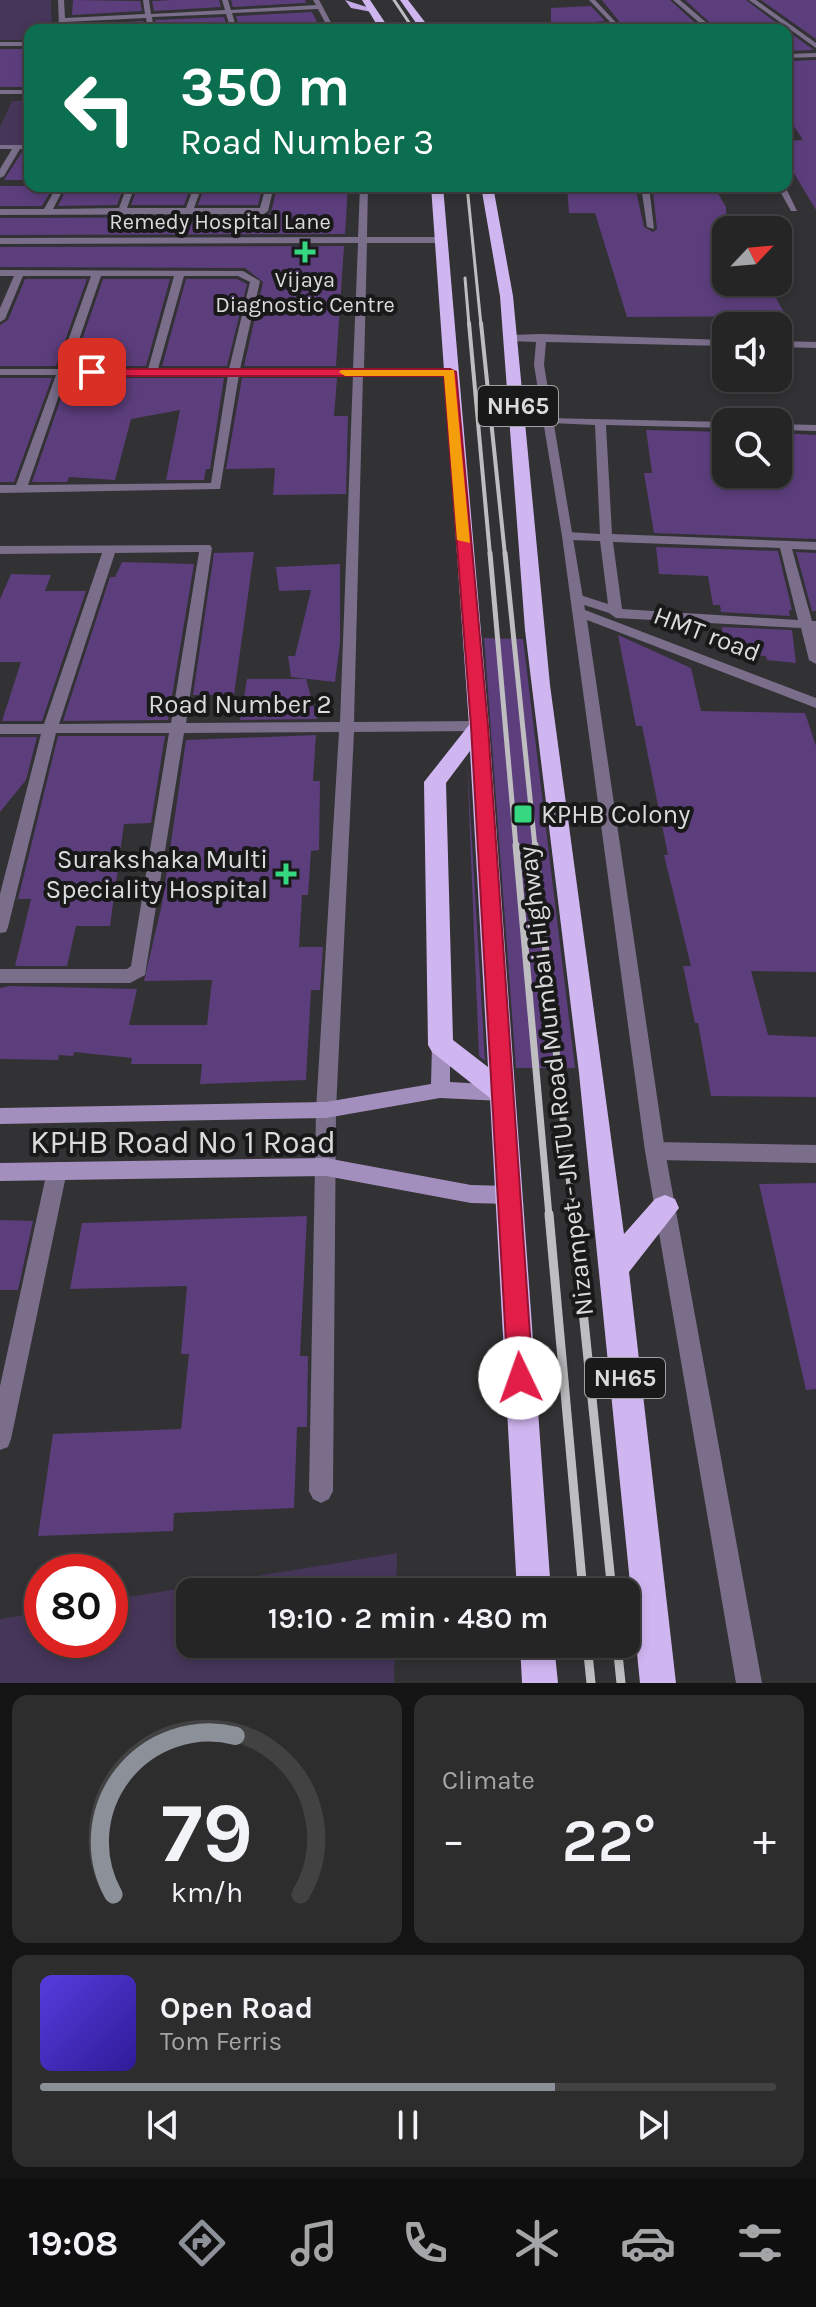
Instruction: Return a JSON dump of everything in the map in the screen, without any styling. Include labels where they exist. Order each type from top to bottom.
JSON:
[{"type":"highway","points":[[366,0],[381,24]]},
{"type":"highway","points":[[404,0],[422,24]]},
{"type":"highway","name":"Nizampet - JNTU Road Mumbai Highway","points":[[437,192],[479,726],[533,1578]]},
{"type":"highway","name":"Nizampet - JNTU Road Mumbai Highway","points":[[488,192],[499,238],[525,466],[534,628],[613,1269],[658,1683]]},
{"type":"highway","points":[[479,726],[435,782],[441,1045],[502,1093]]},
{"type":"highway","points":[[613,1269],[665,1208]]},
{"type":"highway","points":[[538,1658],[540,1683]]},
{"type":"main road","points":[[349,0],[354,6],[372,10]]},
{"type":"main road","points":[[440,1090],[441,1045]]},
{"type":"main road","name":"KPHB Road No 1 Road","points":[[0,1116],[326,1110],[440,1090],[502,1093]]},
{"type":"main road","name":"KPHB Road No 1 Road","points":[[0,1172],[326,1167],[471,1194],[509,1195]]},
{"type":"street","points":[[61,0],[61,24]]},
{"type":"street","points":[[146,0],[150,24]]},
{"type":"street","points":[[225,0],[232,24]]},
{"type":"street","points":[[592,0],[616,24]]},
{"type":"street","points":[[676,0],[705,24]]},
{"type":"street","points":[[752,0],[785,24]]},
{"type":"street","points":[[61,20],[227,12],[318,3],[329,24]]},
{"type":"street","points":[[792,29],[816,46]]},
{"type":"street","points":[[0,44],[24,44]]},
{"type":"street","points":[[792,56],[816,55]]},
{"type":"street","points":[[0,92],[24,92]]},
{"type":"street","points":[[0,147],[24,147]]},
{"type":"street","points":[[0,176],[17,147]]},
{"type":"street","points":[[47,212],[58,192]]},
{"type":"street","points":[[122,211],[129,192]]},
{"type":"street","points":[[189,211],[196,192]]},
{"type":"street","points":[[0,212],[264,211],[269,192]]},
{"type":"street","points":[[321,1491],[326,1110],[347,728],[364,192]]},
{"type":"street","points":[[646,192],[651,227]]},
{"type":"street","points":[[784,192],[794,209]]},
{"type":"street","name":"Remedy Hospital Lane","points":[[0,241],[440,240]]},
{"type":"street","points":[[0,273],[240,273],[255,281],[234,372],[216,486],[0,489]]},
{"type":"street","points":[[0,319],[20,273]]},
{"type":"street","points":[[21,489],[97,273]]},
{"type":"street","points":[[152,372],[180,273]]},
{"type":"street","points":[[541,337],[539,365],[551,420],[655,1151],[749,1683]]},
{"type":"street","points":[[509,338],[712,343]]},
{"type":"street","points":[[792,344],[816,345]]},
{"type":"street","points":[[0,372],[450,372]]},
{"type":"street","points":[[551,420],[712,425]]},
{"type":"street","points":[[600,421],[606,538],[616,616],[625,614],[811,625]]},
{"type":"street","points":[[792,427],[816,428]]},
{"type":"street","points":[[568,536],[816,546]]},
{"type":"street","points":[[785,545],[811,625],[816,660]]},
{"type":"street","points":[[0,550],[206,548],[136,975],[0,976]]},
{"type":"street","points":[[0,927],[50,729],[110,549]]},
{"type":"street","name":"HMT road","points":[[578,605],[616,616],[816,703]]},
{"type":"street","name":"Road Number 2","points":[[0,729],[479,726]]},
{"type":"street","points":[[655,1151],[816,1154]]},
{"type":"street","points":[[0,1439],[57,1171]]},
{"type":"shaded area","points":[[0,0],[51,0],[52,24],[24,24],[24,40],[0,40]]},
{"type":"shaded area","points":[[24,100],[24,145],[0,146],[0,127],[12,101]]},
{"type":"shaded area","points":[[397,1553],[396,1578],[244,1578]]},
{"type":"shaded area","points":[[176,1589],[176,1658],[395,1658],[394,1683],[0,1683],[0,1619],[24,1615],[24,1658],[128,1658],[128,1597]]},
{"type":"building","points":[[73,0],[140,1],[142,11],[72,15]]},
{"type":"building","points":[[219,0],[221,7],[154,11],[152,1]]},
{"type":"building","points":[[231,0],[305,0],[306,3],[233,7]]},
{"type":"building","points":[[602,0],[670,0],[696,24],[621,24]]},
{"type":"building","points":[[685,0],[746,0],[778,24],[711,24]]},
{"type":"building","points":[[761,0],[816,0],[816,39]]},
{"type":"building","points":[[591,6],[605,21],[551,24],[551,8]]},
{"type":"building","points":[[312,12],[318,24],[238,24],[236,16]]},
{"type":"building","points":[[224,17],[226,24],[156,24],[155,20]]},
{"type":"building","points":[[143,21],[144,24],[90,24]]},
{"type":"building","points":[[792,34],[814,50],[792,51]]},
{"type":"building","points":[[0,49],[24,49],[24,87],[0,87]]},
{"type":"building","points":[[816,60],[816,210],[792,170],[792,141],[803,140],[792,123],[792,61]]},
{"type":"building","points":[[22,152],[24,152],[24,180],[4,180]]},
{"type":"building","points":[[0,186],[24,186],[24,192],[50,192],[42,206],[0,206]]},
{"type":"building","points":[[65,192],[122,192],[117,205],[58,206]]},
{"type":"building","points":[[136,192],[189,192],[184,205],[131,205]]},
{"type":"building","points":[[203,192],[261,192],[258,205],[198,205]]},
{"type":"building","points":[[276,192],[348,192],[345,234],[0,235],[0,218],[264,217],[271,212]]},
{"type":"building","points":[[567,192],[636,192],[644,227],[653,232],[657,229],[653,192],[717,192],[726,207],[726,216],[712,216],[712,296],[775,296],[784,312],[627,317],[595,213],[569,213]]},
{"type":"building","points":[[344,246],[336,366],[244,366],[263,282],[245,268],[0,267],[0,247]]},
{"type":"building","points":[[25,279],[87,279],[56,366],[0,366],[0,325],[8,320]]},
{"type":"building","points":[[103,279],[170,279],[146,366],[73,366]]},
{"type":"building","points":[[186,279],[237,279],[247,284],[227,366],[162,366]]},
{"type":"building","points":[[0,378],[52,378],[14,482],[0,482]]},
{"type":"building","points":[[68,378],[224,378],[210,469],[206,469],[204,480],[166,480],[180,410],[131,419],[115,480],[69,477],[67,482],[32,482]]},
{"type":"building","points":[[242,378],[337,378],[334,416],[348,416],[346,494],[273,495],[275,468],[226,469]]},
{"type":"building","points":[[646,430],[712,432],[712,488],[792,488],[792,434],[816,435],[816,539],[654,533],[644,473],[652,473]]},
{"type":"building","points":[[656,547],[778,551],[792,610],[789,610],[790,616],[721,612],[720,605],[713,605],[708,576],[659,574]]},
{"type":"building","points":[[254,552],[234,695],[193,695],[214,553]]},
{"type":"building","points":[[796,552],[816,553],[816,611],[812,611]]},
{"type":"building","points":[[122,562],[194,564],[168,720],[63,721],[110,577],[115,577]]},
{"type":"building","points":[[340,564],[340,642],[335,682],[291,677],[288,656],[295,656],[311,590],[279,591],[276,567]]},
{"type":"building","points":[[11,574],[51,575],[45,591],[86,591],[42,721],[2,721],[21,662],[0,662],[0,599]]},
{"type":"building","points":[[722,627],[792,630],[796,663],[767,660],[766,656],[753,655],[752,651],[723,645]]},
{"type":"building","points":[[618,635],[691,668],[701,711],[805,713],[816,746],[816,972],[751,971],[768,1035],[816,1037],[816,1097],[711,1096],[698,1023],[695,1023],[683,966],[691,966],[664,855],[668,855],[642,726],[636,726]]},
{"type":"building","points":[[484,638],[523,639],[575,1068],[516,1068]]},
{"type":"building","points":[[247,679],[306,679],[317,719],[240,720]]},
{"type":"building","points":[[316,735],[313,781],[320,781],[319,850],[311,851],[308,895],[302,895],[299,947],[323,947],[320,990],[311,990],[306,1080],[200,1084],[202,1064],[131,1064],[132,1058],[74,1052],[73,1056],[59,1055],[58,1060],[0,1059],[0,988],[10,986],[137,989],[129,1025],[207,1025],[212,980],[144,981],[162,904],[186,740]]},
{"type":"building","points":[[58,736],[165,736],[151,823],[124,824],[110,926],[76,926],[67,966],[15,966],[31,899],[18,899]]},
{"type":"building","points":[[0,737],[37,737],[26,780],[0,812]]},
{"type":"building","points":[[467,759],[485,1061],[479,1056]]},
{"type":"building","points":[[816,1183],[816,1389],[806,1390],[759,1184]]},
{"type":"building","points":[[307,1216],[300,1356],[308,1356],[307,1427],[297,1427],[294,1508],[174,1513],[173,1531],[38,1536],[53,1434],[181,1429],[189,1354],[181,1354],[187,1286],[70,1289],[82,1223]]},
{"type":"building","points":[[0,1220],[33,1221],[18,1290],[0,1290]]},
{"type":"railway","points":[[394,0],[410,24]]},
{"type":"railway","points":[[468,192],[481,325]]},
{"type":"railway","points":[[465,278],[469,325]]},
{"type":"railway","points":[[469,323],[490,555]]},
{"type":"railway","points":[[481,323],[505,555]]},
{"type":"railway","points":[[490,553],[516,847]]},
{"type":"railway","points":[[505,553],[535,847]]},
{"type":"railway","points":[[516,845],[549,1216]]},
{"type":"railway","points":[[535,845],[573,1216]]},
{"type":"railway","points":[[549,1214],[582,1578]]},
{"type":"railway","points":[[573,1214],[611,1578]]},
{"type":"railway","points":[[588,1658],[591,1683]]},
{"type":"railway","points":[[618,1658],[621,1683]]},
{"type":"slow traffic","points":[[345,372],[450,372],[465,540]]},
{"type":"place","name":"Vijaya Diagnostic Centre","points":[[305,252]]},
{"type":"place","name":"KPHB Colony","points":[[523,814]]},
{"type":"place","name":"Surakshaka Multi Speciality Hospital","points":[[286,874]]},
{"type":"route","points":[[92,372],[450,372],[479,726],[520,1378]]}]
